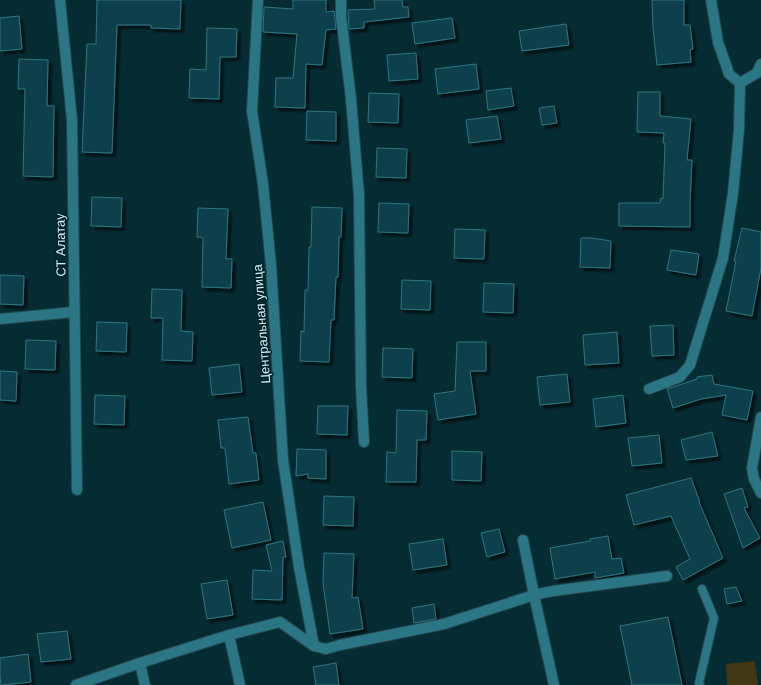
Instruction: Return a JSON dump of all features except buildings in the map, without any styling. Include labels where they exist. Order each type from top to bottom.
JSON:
[{"type":"street","name":"СТ Алатау","points":[[60,0],[72,120],[77,490]]},
{"type":"street","name":"Центральная улица","points":[[258,0],[252,111],[263,184],[271,265],[283,460],[299,567],[314,646]]},
{"type":"street","points":[[341,0],[340,16],[351,99],[359,195],[361,387],[364,442]]},
{"type":"street","points":[[711,0],[718,42],[729,74],[740,83]]},
{"type":"street","points":[[740,83],[757,73],[761,64]]},
{"type":"street","points":[[648,389],[680,377],[690,365],[721,266],[733,193],[739,130],[740,83]]},
{"type":"street","points":[[0,319],[74,312]]},
{"type":"street","points":[[761,417],[752,468],[754,479],[761,493]]},
{"type":"street","points":[[523,540],[554,685]]},
{"type":"street","points":[[76,685],[140,662],[229,635],[280,622],[314,646],[326,649],[444,624],[534,595],[553,591],[667,576]]},
{"type":"street","points":[[229,635],[240,685]]},
{"type":"street","points":[[140,662],[145,685]]},
{"type":"lane","points":[[700,685],[699,683],[714,618],[702,589]]},
{"type":"shaded area","points":[[755,661],[758,685],[727,685],[726,664]]}]
